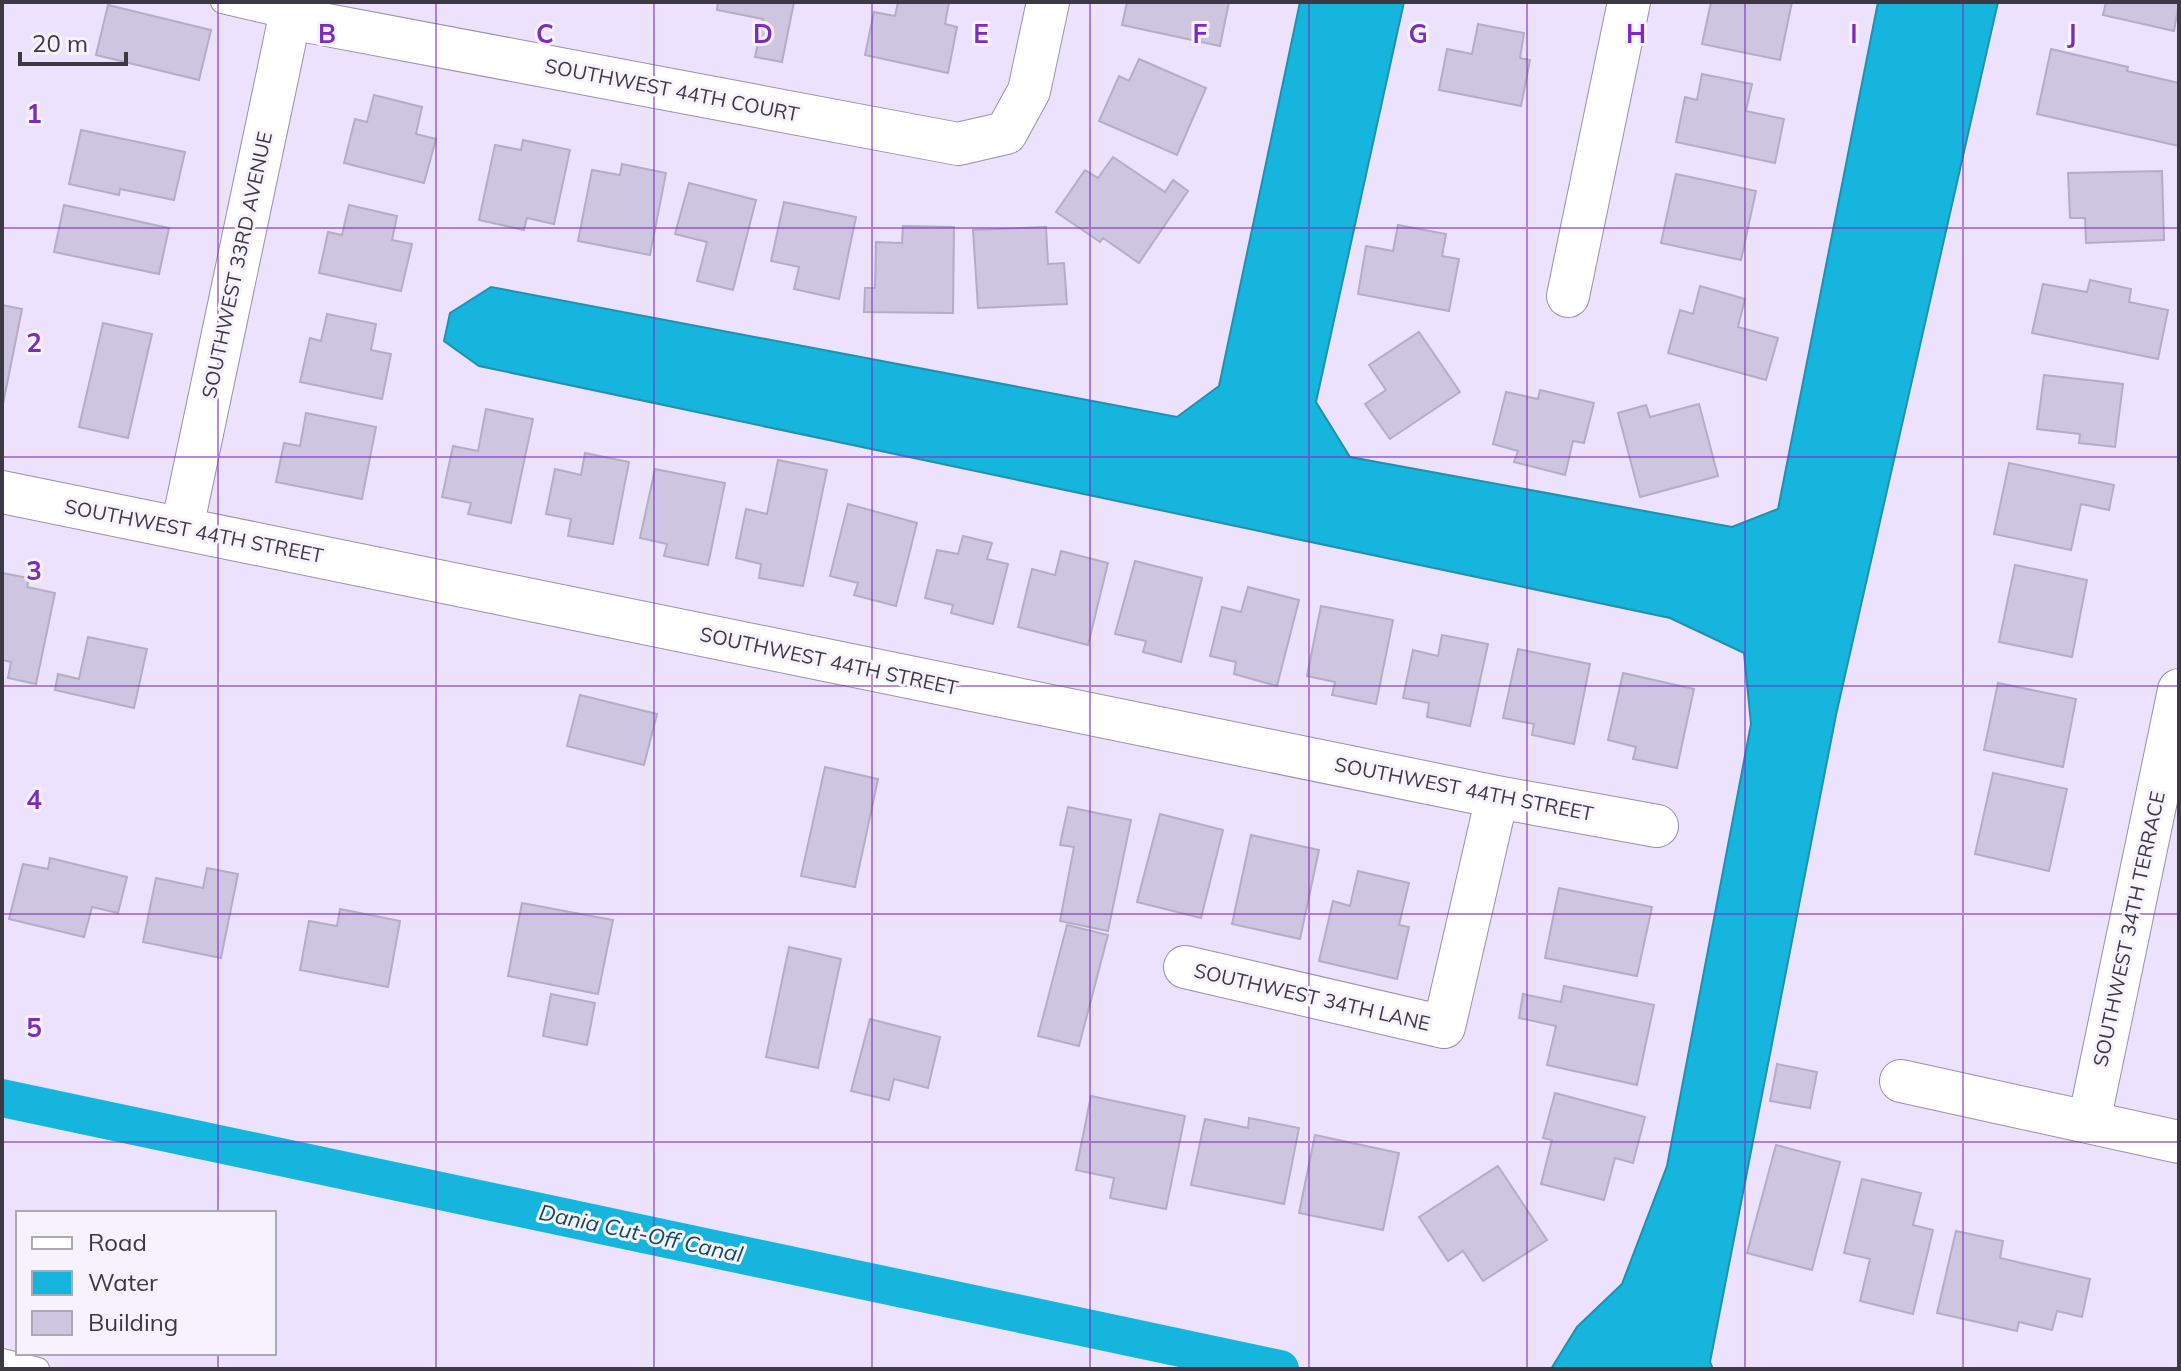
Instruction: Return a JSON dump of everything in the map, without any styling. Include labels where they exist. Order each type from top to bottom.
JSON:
[{"type":"street","name":"SOUTHWEST 44TH COURT","points":[[292,10],[958,144],[1006,133],[1029,91],[1048,2]]},
{"type":"street","points":[[1568,296],[1629,2]]},
{"type":"street","name":"SOUTHWEST 33RD AVENUE","points":[[182,528],[292,10]]},
{"type":"street","name":"SOUTHWEST 44TH STREET","points":[[2,492],[1497,797],[1657,826]]},
{"type":"street","name":"SOUTHWEST 34TH TERRACE","points":[[2089,1122],[2179,690]]},
{"type":"street","name":"SOUTHWEST 34TH LANE","points":[[1185,967],[1444,1027],[1497,797]]},
{"type":"street","points":[[1901,1081],[2179,1142]]},
{"type":"lane","points":[[222,2],[292,10]]},
{"type":"lane","points":[[2,1360],[38,1369]]},
{"type":"water","points":[[1300,2],[1404,2],[1316,402],[1350,457],[1732,527],[1778,509],[1878,2],[1998,2],[1836,715],[1710,1362],[1713,1369],[1551,1369],[1577,1327],[1622,1284],[1667,1166],[1751,724],[1744,653],[1670,618],[479,366],[444,341],[450,313],[491,287],[1177,417],[1219,386]]},
{"type":"building","points":[[718,2],[794,2],[782,62],[755,57],[763,19],[717,10]]},
{"type":"building","points":[[898,2],[949,2],[945,24],[957,27],[948,73],[865,55],[874,12],[895,16]]},
{"type":"building","points":[[1127,2],[1229,2],[1220,46],[1122,25]]},
{"type":"building","points":[[1711,2],[1792,2],[1780,60],[1702,44]]},
{"type":"building","points":[[2106,2],[2179,2],[2174,31],[2103,15]]},
{"type":"building","points":[[108,5],[211,30],[199,80],[96,55]]},
{"type":"building","points":[[1478,24],[1524,33],[1520,58],[1530,60],[1521,106],[1439,90],[1447,49],[1472,54]]},
{"type":"building","points":[[2051,49],[2179,83],[2179,146],[2037,114]]},
{"type":"building","points":[[1139,59],[1206,88],[1177,155],[1099,121],[1119,76],[1129,81]]},
{"type":"building","points":[[1702,74],[1752,84],[1746,111],[1784,119],[1775,163],[1676,142],[1685,97],[1697,100]]},
{"type":"building","points":[[374,95],[422,107],[416,134],[436,139],[424,183],[344,163],[355,119],[367,122]]},
{"type":"building","points":[[81,130],[185,152],[174,200],[120,189],[119,195],[69,184]]},
{"type":"building","points":[[523,140],[570,150],[554,224],[527,218],[524,230],[479,220],[495,145],[521,150]]},
{"type":"building","points":[[1113,157],[1165,192],[1173,180],[1188,191],[1139,263],[1103,238],[1100,242],[1056,212],[1085,170],[1098,178]]},
{"type":"building","points":[[622,164],[666,173],[650,255],[578,241],[592,170],[620,175]]},
{"type":"building","points":[[2162,171],[2164,240],[2086,243],[2085,218],[2070,218],[2068,173]]},
{"type":"building","points":[[1676,174],[1756,191],[1741,260],[1661,243]]},
{"type":"building","points":[[689,183],[756,200],[733,290],[697,281],[707,242],[675,234]]},
{"type":"building","points":[[784,202],[856,217],[839,299],[794,289],[799,267],[771,261]]},
{"type":"building","points":[[64,205],[169,228],[159,274],[54,252]]},
{"type":"building","points":[[349,205],[397,216],[392,240],[412,244],[401,291],[319,273],[328,232],[342,235]]},
{"type":"building","points":[[1398,225],[1446,234],[1442,256],[1459,259],[1449,311],[1358,294],[1366,246],[1393,251]]},
{"type":"building","points":[[903,226],[954,227],[953,313],[864,312],[865,288],[875,288],[876,242],[902,243]]},
{"type":"building","points":[[1046,227],[1048,264],[1064,263],[1067,304],[978,308],[973,230]]},
{"type":"building","points":[[2090,280],[2131,289],[2129,302],[2168,310],[2158,359],[2032,333],[2043,284],[2087,292]]},
{"type":"building","points":[[1700,286],[1745,299],[1738,327],[1778,338],[1766,380],[1668,353],[1680,310],[1693,314]]},
{"type":"building","points":[[2,305],[22,309],[2,409]]},
{"type":"building","points":[[327,314],[376,324],[371,350],[391,354],[382,399],[300,382],[310,338],[321,341]]},
{"type":"building","points":[[103,323],[152,334],[128,438],[79,427]]},
{"type":"building","points":[[1419,332],[1460,392],[1390,439],[1365,404],[1386,390],[1369,365]]},
{"type":"building","points":[[2044,375],[2123,384],[2115,447],[2079,443],[2080,434],[2037,429]]},
{"type":"building","points":[[1540,390],[1594,403],[1584,443],[1573,441],[1565,475],[1514,462],[1518,451],[1493,444],[1506,392],[1538,399]]},
{"type":"building","points":[[1699,404],[1718,476],[1640,497],[1618,413],[1646,405],[1650,417]]},
{"type":"building","points":[[486,409],[533,419],[511,523],[468,514],[471,503],[442,497],[453,446],[478,451]]},
{"type":"building","points":[[306,413],[376,427],[362,499],[276,482],[284,443],[300,446]]},
{"type":"building","points":[[585,453],[629,462],[613,544],[568,536],[571,519],[546,514],[555,469],[581,475]]},
{"type":"building","points":[[778,460],[827,470],[803,586],[759,578],[761,564],[736,558],[746,509],[767,514]]},
{"type":"building","points":[[2009,463],[2114,485],[2109,510],[2081,504],[2071,550],[1994,534]]},
{"type":"building","points":[[655,469],[725,483],[708,565],[664,556],[667,544],[640,538]]},
{"type":"building","points":[[848,504],[917,523],[896,606],[854,595],[858,583],[830,576]]},
{"type":"building","points":[[963,536],[992,543],[987,559],[1008,564],[993,624],[951,613],[953,605],[925,598],[937,550],[958,554]]},
{"type":"building","points":[[1061,551],[1108,563],[1088,645],[1018,627],[1032,569],[1055,575]]},
{"type":"building","points":[[1135,561],[1202,578],[1181,662],[1143,652],[1146,641],[1115,634]]},
{"type":"building","points":[[2015,565],[2087,580],[2072,657],[1999,642]]},
{"type":"building","points":[[2,573],[29,578],[27,587],[55,593],[36,684],[8,678],[11,662],[2,660]]},
{"type":"building","points":[[1248,587],[1299,600],[1277,686],[1234,674],[1236,662],[1210,656],[1222,607],[1241,612]]},
{"type":"building","points":[[1321,606],[1393,620],[1376,704],[1332,695],[1335,682],[1307,676]]},
{"type":"building","points":[[1442,635],[1488,644],[1470,726],[1427,717],[1429,703],[1403,698],[1413,650],[1438,656]]},
{"type":"building","points":[[88,637],[147,649],[134,708],[55,690],[58,674],[79,679]]},
{"type":"building","points":[[1518,649],[1590,664],[1574,744],[1532,735],[1534,724],[1503,718]]},
{"type":"building","points":[[1623,673],[1694,689],[1677,768],[1633,759],[1636,747],[1608,740]]},
{"type":"building","points":[[1998,683],[2076,699],[2063,767],[1984,750]]},
{"type":"building","points":[[580,695],[657,714],[644,765],[567,746]]},
{"type":"building","points":[[825,767],[878,779],[855,887],[801,876]]},
{"type":"building","points":[[1993,773],[2067,789],[2049,871],[1975,854]]},
{"type":"building","points":[[1068,807],[1131,820],[1108,931],[1060,921],[1074,847],[1060,845]]},
{"type":"building","points":[[1160,814],[1223,830],[1201,918],[1137,902]]},
{"type":"building","points":[[1251,835],[1319,850],[1300,939],[1232,924]]},
{"type":"building","points":[[50,858],[127,877],[118,913],[92,907],[84,937],[9,919],[23,864],[48,869]]},
{"type":"building","points":[[207,868],[238,874],[221,958],[143,942],[156,878],[203,888]]},
{"type":"building","points":[[1358,871],[1409,883],[1399,925],[1409,927],[1397,979],[1319,961],[1333,901],[1350,906]]},
{"type":"building","points":[[1559,888],[1652,907],[1637,976],[1545,958]]},
{"type":"building","points":[[522,903],[613,920],[598,994],[508,976]]},
{"type":"building","points":[[340,909],[400,921],[388,987],[300,970],[309,921],[337,926]]},
{"type":"building","points":[[1067,925],[1108,935],[1079,1046],[1038,1036]]},
{"type":"building","points":[[789,947],[841,959],[818,1068],[766,1057]]},
{"type":"building","points":[[1564,986],[1654,1005],[1637,1085],[1547,1065],[1556,1026],[1519,1018],[1523,994],[1561,1002]]},
{"type":"building","points":[[551,994],[595,1003],[587,1045],[543,1036]]},
{"type":"building","points":[[870,1019],[940,1037],[928,1088],[894,1079],[889,1100],[851,1091]]},
{"type":"building","points":[[1777,1064],[1817,1072],[1810,1108],[1770,1101]]},
{"type":"building","points":[[1555,1093],[1645,1117],[1633,1163],[1615,1158],[1604,1200],[1541,1184],[1552,1140],[1543,1138]]},
{"type":"building","points":[[1091,1096],[1185,1116],[1166,1209],[1110,1198],[1114,1178],[1076,1170]]},
{"type":"building","points":[[1249,1118],[1299,1128],[1284,1204],[1191,1185],[1205,1119],[1248,1128]]},
{"type":"building","points":[[1315,1135],[1399,1153],[1383,1230],[1299,1213]]},
{"type":"building","points":[[1776,1145],[1840,1162],[1812,1270],[1747,1253]]},
{"type":"building","points":[[1498,1166],[1547,1240],[1483,1281],[1463,1251],[1448,1261],[1419,1217]]},
{"type":"building","points":[[1862,1179],[1921,1193],[1913,1225],[1933,1230],[1913,1314],[1860,1301],[1870,1259],[1844,1253]]},
{"type":"building","points":[[1956,1231],[2003,1241],[2000,1258],[2090,1279],[2082,1317],[2057,1311],[2052,1330],[2019,1322],[2017,1331],[1937,1313]]},
{"type":"waterway","name":"Dania Cut-Off Canal","points":[[2,1098],[1280,1369]]}]
